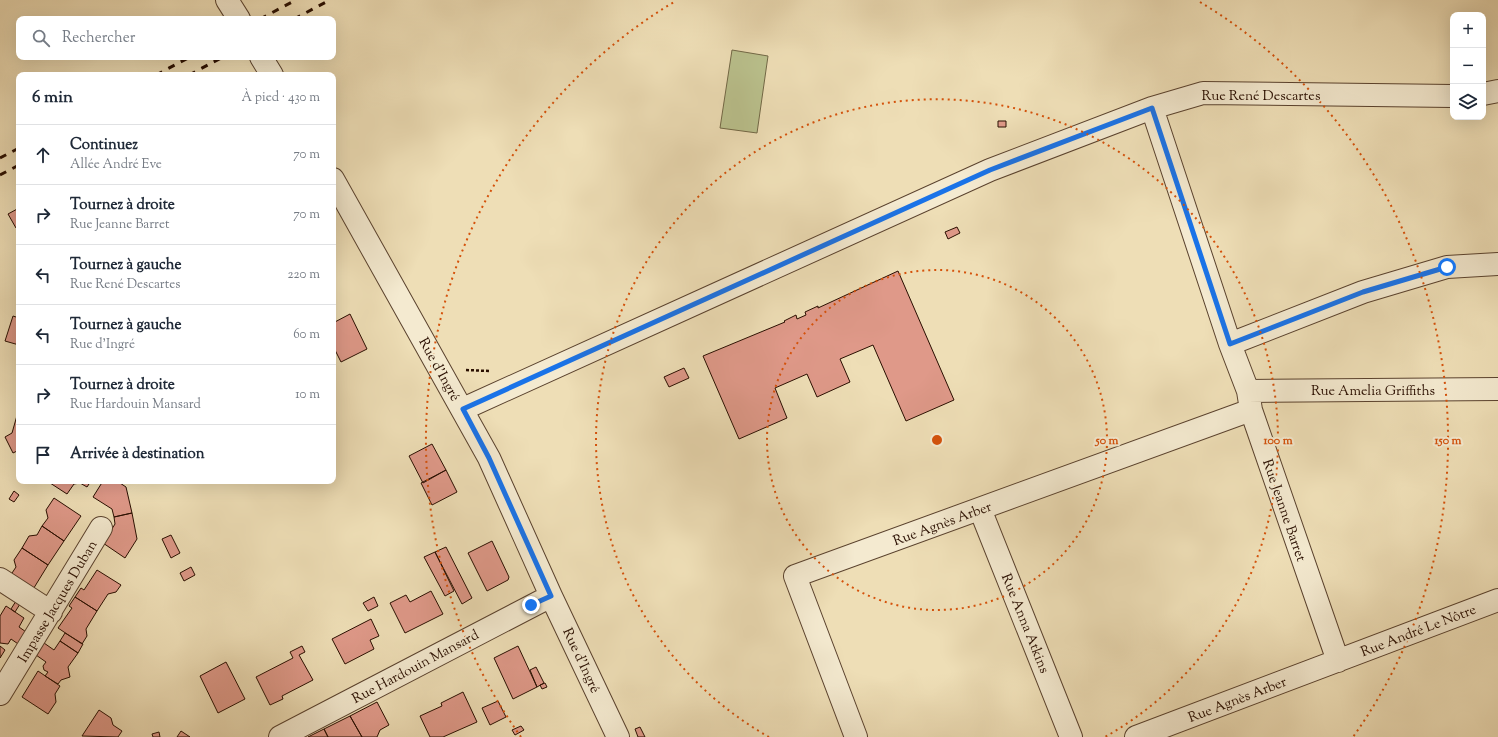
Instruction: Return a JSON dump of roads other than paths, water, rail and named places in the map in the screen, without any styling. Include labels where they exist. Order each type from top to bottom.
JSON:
[{"type":"street","points":[[227,0],[237,16]]},
{"type":"street","points":[[263,60],[270,72]]},
{"type":"street","points":[[1486,93],[1498,91]]},
{"type":"street","name":"Rue René Descartes","points":[[463,409],[990,170],[1152,108],[1203,93],[1450,96]]},
{"type":"street","name":"Rue Jeanne Barret","points":[[1152,108],[1249,401],[1338,661]]},
{"type":"street","name":"Rue d'Ingré","points":[[336,184],[463,409],[489,458],[551,596],[618,737]]},
{"type":"street","points":[[1230,344],[1363,292],[1447,267],[1498,264]]},
{"type":"street","name":"Rue Amelia Griffiths","points":[[1249,401],[1498,389]]},
{"type":"street","name":"Rue Agnès Arber","points":[[856,737],[795,576],[980,509],[1249,401]]},
{"type":"street","name":"Rue Anna Atkins","points":[[980,509],[1072,737]]},
{"type":"street","name":"Impasse Jacques Duban","points":[[0,694],[51,612],[100,528]]},
{"type":"street","points":[[0,579],[51,612]]},
{"type":"street","name":"Rue Hardouin Mansard","points":[[280,737],[551,596]]},
{"type":"street","name":"Rue André Le Nôtre","points":[[1338,661],[1498,600]]},
{"type":"street","name":"Rue Agnès Arber","points":[[1136,737],[1338,661]]},
{"type":"railway","points":[[266,16],[296,0]]},
{"type":"railway","points":[[300,16],[330,0]]},
{"type":"railway","points":[[162,72],[184,60]]},
{"type":"railway","points":[[195,72],[217,60]]},
{"type":"railway","points":[[0,158],[16,150]]},
{"type":"railway","points":[[0,175],[16,167]]}]
